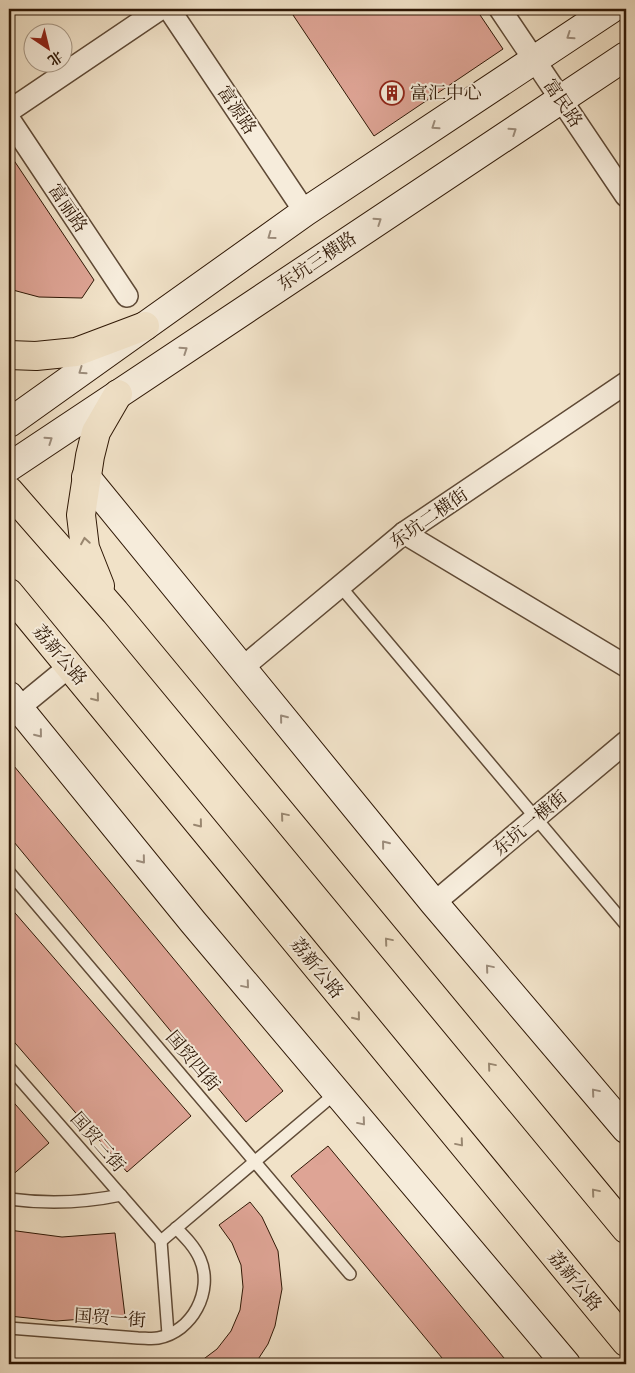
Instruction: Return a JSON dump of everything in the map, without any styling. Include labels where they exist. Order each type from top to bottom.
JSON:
[{"type":"main road","points":[[9,354],[36,356],[76,352],[145,326]]},
{"type":"main road","points":[[107,603],[85,548],[81,515],[86,477],[96,432],[118,394]]},
{"type":"main road","points":[[9,491],[107,603],[626,1229]]},
{"type":"main road","name":"荔新公路","points":[[9,593],[394,1063],[626,1342]]},
{"type":"main road","points":[[9,626],[70,666]]},
{"type":"street","points":[[9,111],[160,9]]},
{"type":"street","name":"富源路","points":[[169,9],[305,212]]},
{"type":"street","name":"富民路","points":[[500,9],[626,196]]},
{"type":"street","points":[[9,423],[305,212],[611,9]]},
{"type":"street","name":"东坑三横路","points":[[9,467],[626,56]]},
{"type":"street","name":"富丽路","points":[[9,119],[128,296]]},
{"type":"street","name":"东坑二横街","points":[[242,668],[404,533],[626,383]]},
{"type":"street","points":[[86,477],[434,903],[626,1129]]},
{"type":"street","points":[[404,533],[626,666]]},
{"type":"street","points":[[70,666],[12,707],[566,1364]]},
{"type":"street","name":"东坑一横街","points":[[434,903],[626,742]]},
{"type":"lane","points":[[340,586],[626,926]]},
{"type":"lane","name":"国贸四街","points":[[9,872],[350,1274]]},
{"type":"lane","name":"国贸三街","points":[[9,1067],[160,1241]]},
{"type":"lane","points":[[168,1334],[160,1241],[337,1092]]},
{"type":"lane","points":[[9,1199],[60,1203],[120,1195]]},
{"type":"lane","name":"国贸一街","points":[[9,1328],[138,1338],[158,1338],[177,1330],[192,1317],[202,1299],[205,1279],[200,1260],[176,1228]]},
{"type":"building","name":"富汇中心","points":[[289,9],[476,9],[503,49],[374,136]]},
{"type":"building","points":[[9,153],[94,280],[82,298],[39,297],[9,289]]},
{"type":"building","points":[[9,760],[283,1091],[246,1122],[9,836]]},
{"type":"building","points":[[9,906],[191,1116],[127,1172],[9,1036]]},
{"type":"building","points":[[9,1097],[49,1143],[9,1178]]},
{"type":"building","points":[[328,1146],[509,1364],[447,1364],[291,1176]]},
{"type":"building","points":[[250,1202],[262,1217],[278,1251],[282,1289],[275,1326],[268,1344],[255,1364],[197,1364],[217,1349],[231,1331],[240,1310],[243,1287],[241,1265],[232,1243],[219,1225]]},
{"type":"building","points":[[9,1230],[62,1237],[115,1233],[125,1316],[56,1321],[9,1316]]},
{"type":"place","name":"富汇中心","points":[[392,93]]}]
